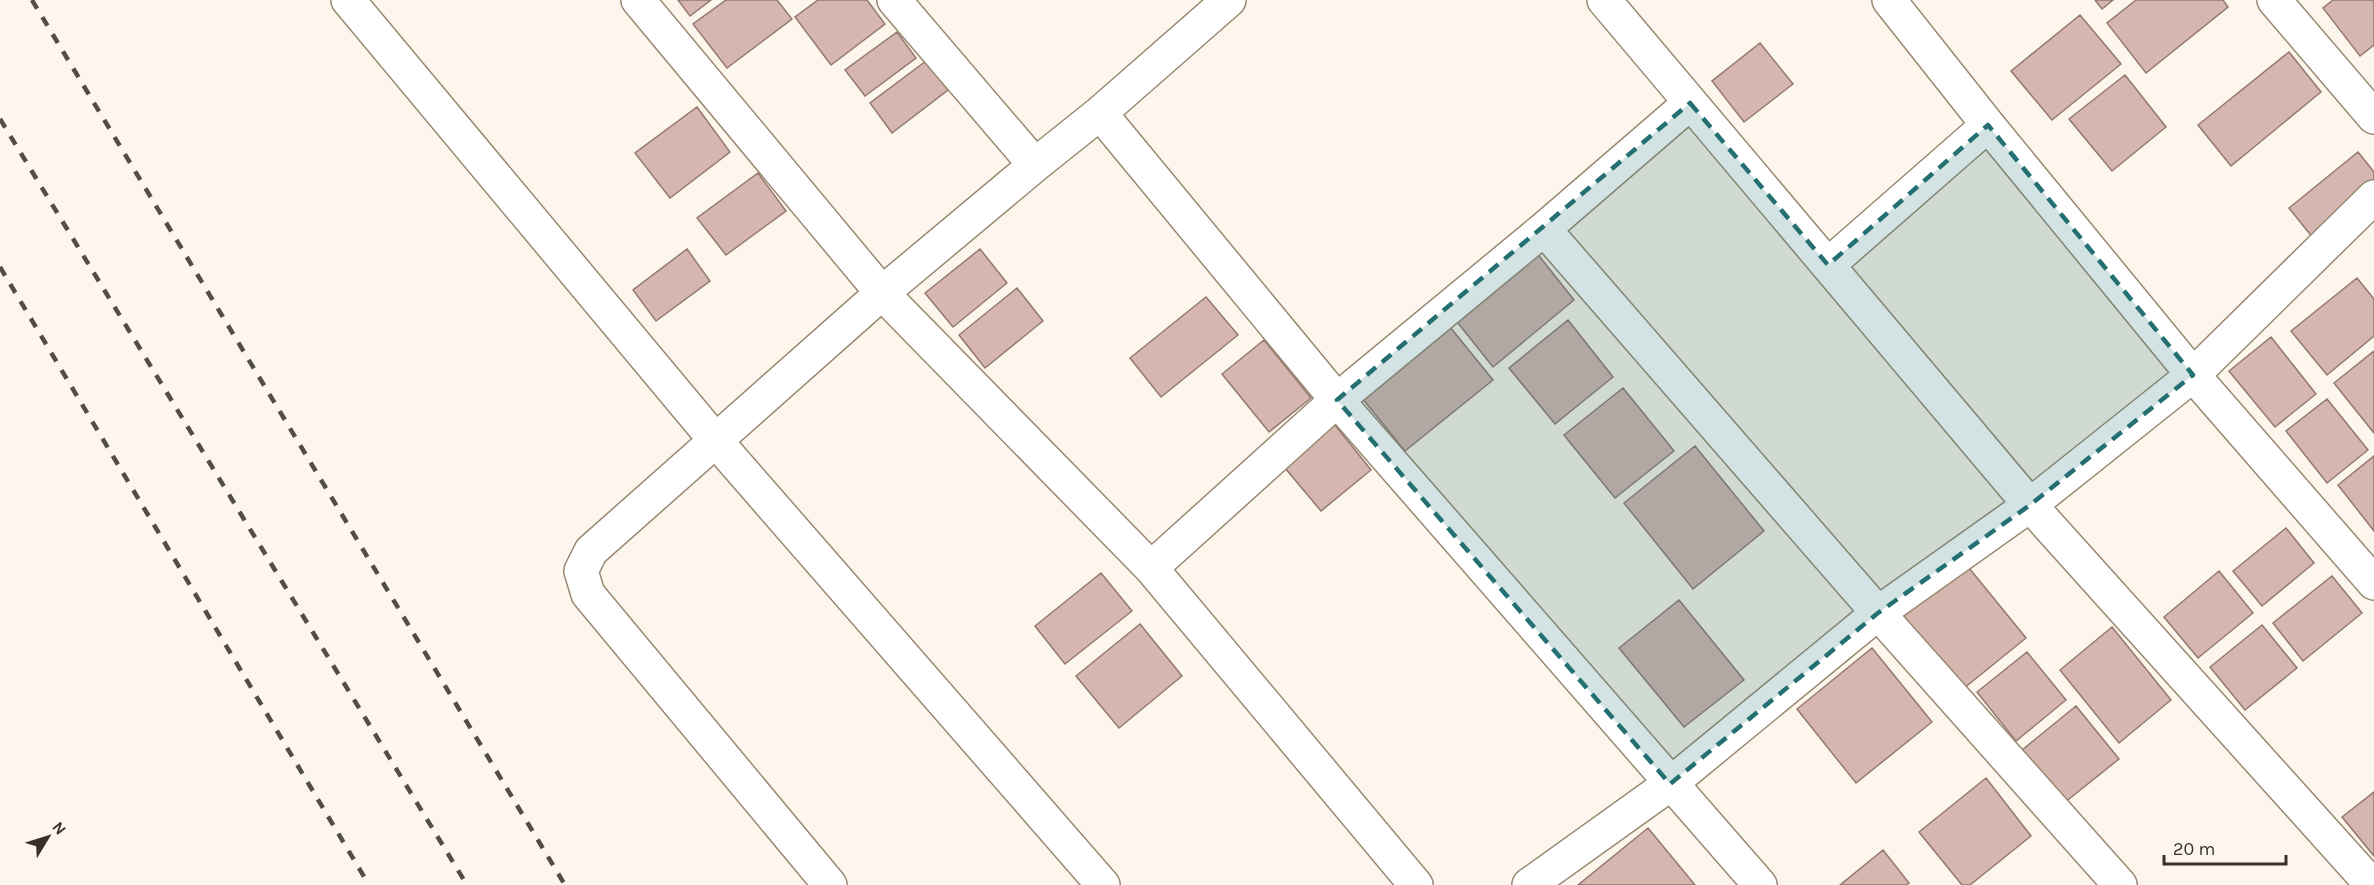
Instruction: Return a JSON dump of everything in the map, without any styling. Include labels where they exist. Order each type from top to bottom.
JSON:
[{"type":"street","points":[[348,0],[716,441],[1103,885]]},
{"type":"street","points":[[638,0],[882,293],[1151,568],[1416,885]]},
{"type":"street","points":[[894,0],[1035,165]]},
{"type":"street","points":[[830,885],[588,594],[581,571],[591,551],[882,293],[1100,113],[1229,0]]},
{"type":"street","points":[[1604,0],[2030,505],[2372,885]]},
{"type":"street","points":[[1890,0],[1988,125],[2193,375],[2374,583]]},
{"type":"street","points":[[2274,0],[2374,117]]},
{"type":"street","points":[[1151,568],[1337,400],[1544,229],[1690,103]]},
{"type":"street","points":[[1100,113],[1337,400],[1760,885]]},
{"type":"street","points":[[1828,265],[1988,125]]},
{"type":"street","points":[[1528,885],[1670,784],[1878,613],[2030,505],[2193,375],[2371,205]]},
{"type":"street","points":[[1544,229],[1878,613],[2120,885]]},
{"type":"highlighted area","points":[[1690,103],[1828,265],[1988,125],[2193,375],[2030,505],[1878,613],[1670,784],[1337,400]]},
{"type":"building","points":[[678,0],[711,0],[690,16]]},
{"type":"building","points":[[726,0],[777,0],[792,19],[727,68],[693,24]]},
{"type":"building","points":[[818,0],[867,0],[885,24],[831,65],[795,17]]},
{"type":"building","points":[[2095,0],[2113,0],[2102,9]]},
{"type":"building","points":[[2136,0],[2223,0],[2228,7],[2146,73],[2107,23]]},
{"type":"building","points":[[2333,0],[2374,0],[2374,45],[2360,56],[2323,8]]},
{"type":"building","points":[[2080,15],[2121,64],[2052,120],[2011,71]]},
{"type":"building","points":[[897,32],[916,58],[865,96],[845,70]]},
{"type":"building","points":[[1760,43],[1793,84],[1744,122],[1712,81]]},
{"type":"building","points":[[2289,52],[2321,92],[2231,166],[2198,125]]},
{"type":"building","points":[[926,61],[948,90],[892,133],[870,103]]},
{"type":"building","points":[[2125,75],[2166,127],[2112,171],[2069,119]]},
{"type":"building","points":[[697,107],[730,152],[670,198],[635,153]]},
{"type":"building","points":[[2358,152],[2374,172],[2374,189],[2313,238],[2289,208]]},
{"type":"building","points":[[758,173],[786,211],[726,255],[697,218]]},
{"type":"building","points":[[687,249],[710,281],[656,321],[633,290]]},
{"type":"building","points":[[980,249],[1007,283],[953,327],[925,293]]},
{"type":"building","points":[[1536,252],[1574,300],[1493,367],[1454,318]]},
{"type":"building","points":[[2357,278],[2374,299],[2374,336],[2327,375],[2291,331]]},
{"type":"building","points":[[1017,288],[1043,321],[985,368],[959,335]]},
{"type":"building","points":[[1206,297],[1238,335],[1161,397],[1130,358]]},
{"type":"building","points":[[1568,320],[1613,377],[1555,424],[1509,368]]},
{"type":"building","points":[[1450,327],[1493,380],[1405,451],[1362,398]]},
{"type":"building","points":[[2271,337],[2316,394],[2275,427],[2229,371]]},
{"type":"building","points":[[1264,340],[1311,398],[1269,432],[1222,374]]},
{"type":"building","points":[[2374,351],[2374,433],[2334,383]]},
{"type":"building","points":[[1623,388],[1674,451],[1615,498],[1564,435]]},
{"type":"building","points":[[2327,399],[2368,450],[2327,483],[2286,431]]},
{"type":"building","points":[[1331,420],[1371,470],[1321,511],[1280,462]]},
{"type":"building","points":[[1695,446],[1764,531],[1693,589],[1624,503]]},
{"type":"building","points":[[2374,456],[2374,531],[2338,485]]},
{"type":"building","points":[[2286,528],[2314,563],[2262,606],[2233,571]]},
{"type":"building","points":[[1965,563],[2026,638],[1963,689],[1902,614]]},
{"type":"building","points":[[2219,571],[2253,613],[2198,658],[2164,617]]},
{"type":"building","points":[[1101,573],[1132,611],[1065,664],[1035,626]]},
{"type":"building","points":[[2332,576],[2362,613],[2303,661],[2273,623]]},
{"type":"building","points":[[1679,600],[1744,680],[1684,727],[1619,648]]},
{"type":"building","points":[[1140,624],[1182,676],[1119,728],[1076,676]]},
{"type":"building","points":[[2262,625],[2297,668],[2245,710],[2210,667]]},
{"type":"building","points":[[2112,627],[2171,700],[2119,743],[2060,670]]},
{"type":"building","points":[[1872,648],[1932,722],[1856,783],[1797,709]]},
{"type":"building","points":[[2027,652],[2066,700],[2016,741],[1977,692]]},
{"type":"building","points":[[2076,706],[2119,759],[2064,803],[2022,750]]},
{"type":"building","points":[[1986,778],[2031,836],[1970,885],[1962,885],[1919,832]]},
{"type":"building","points":[[2374,792],[2374,856],[2342,817]]},
{"type":"building","points":[[1648,828],[1695,885],[1578,885]]},
{"type":"building","points":[[1883,850],[1909,883],[1906,885],[1840,885]]},
{"type":"railway","points":[[32,0],[565,885]]},
{"type":"railway","points":[[0,119],[467,885]]},
{"type":"railway","points":[[0,267],[369,885]]}]
